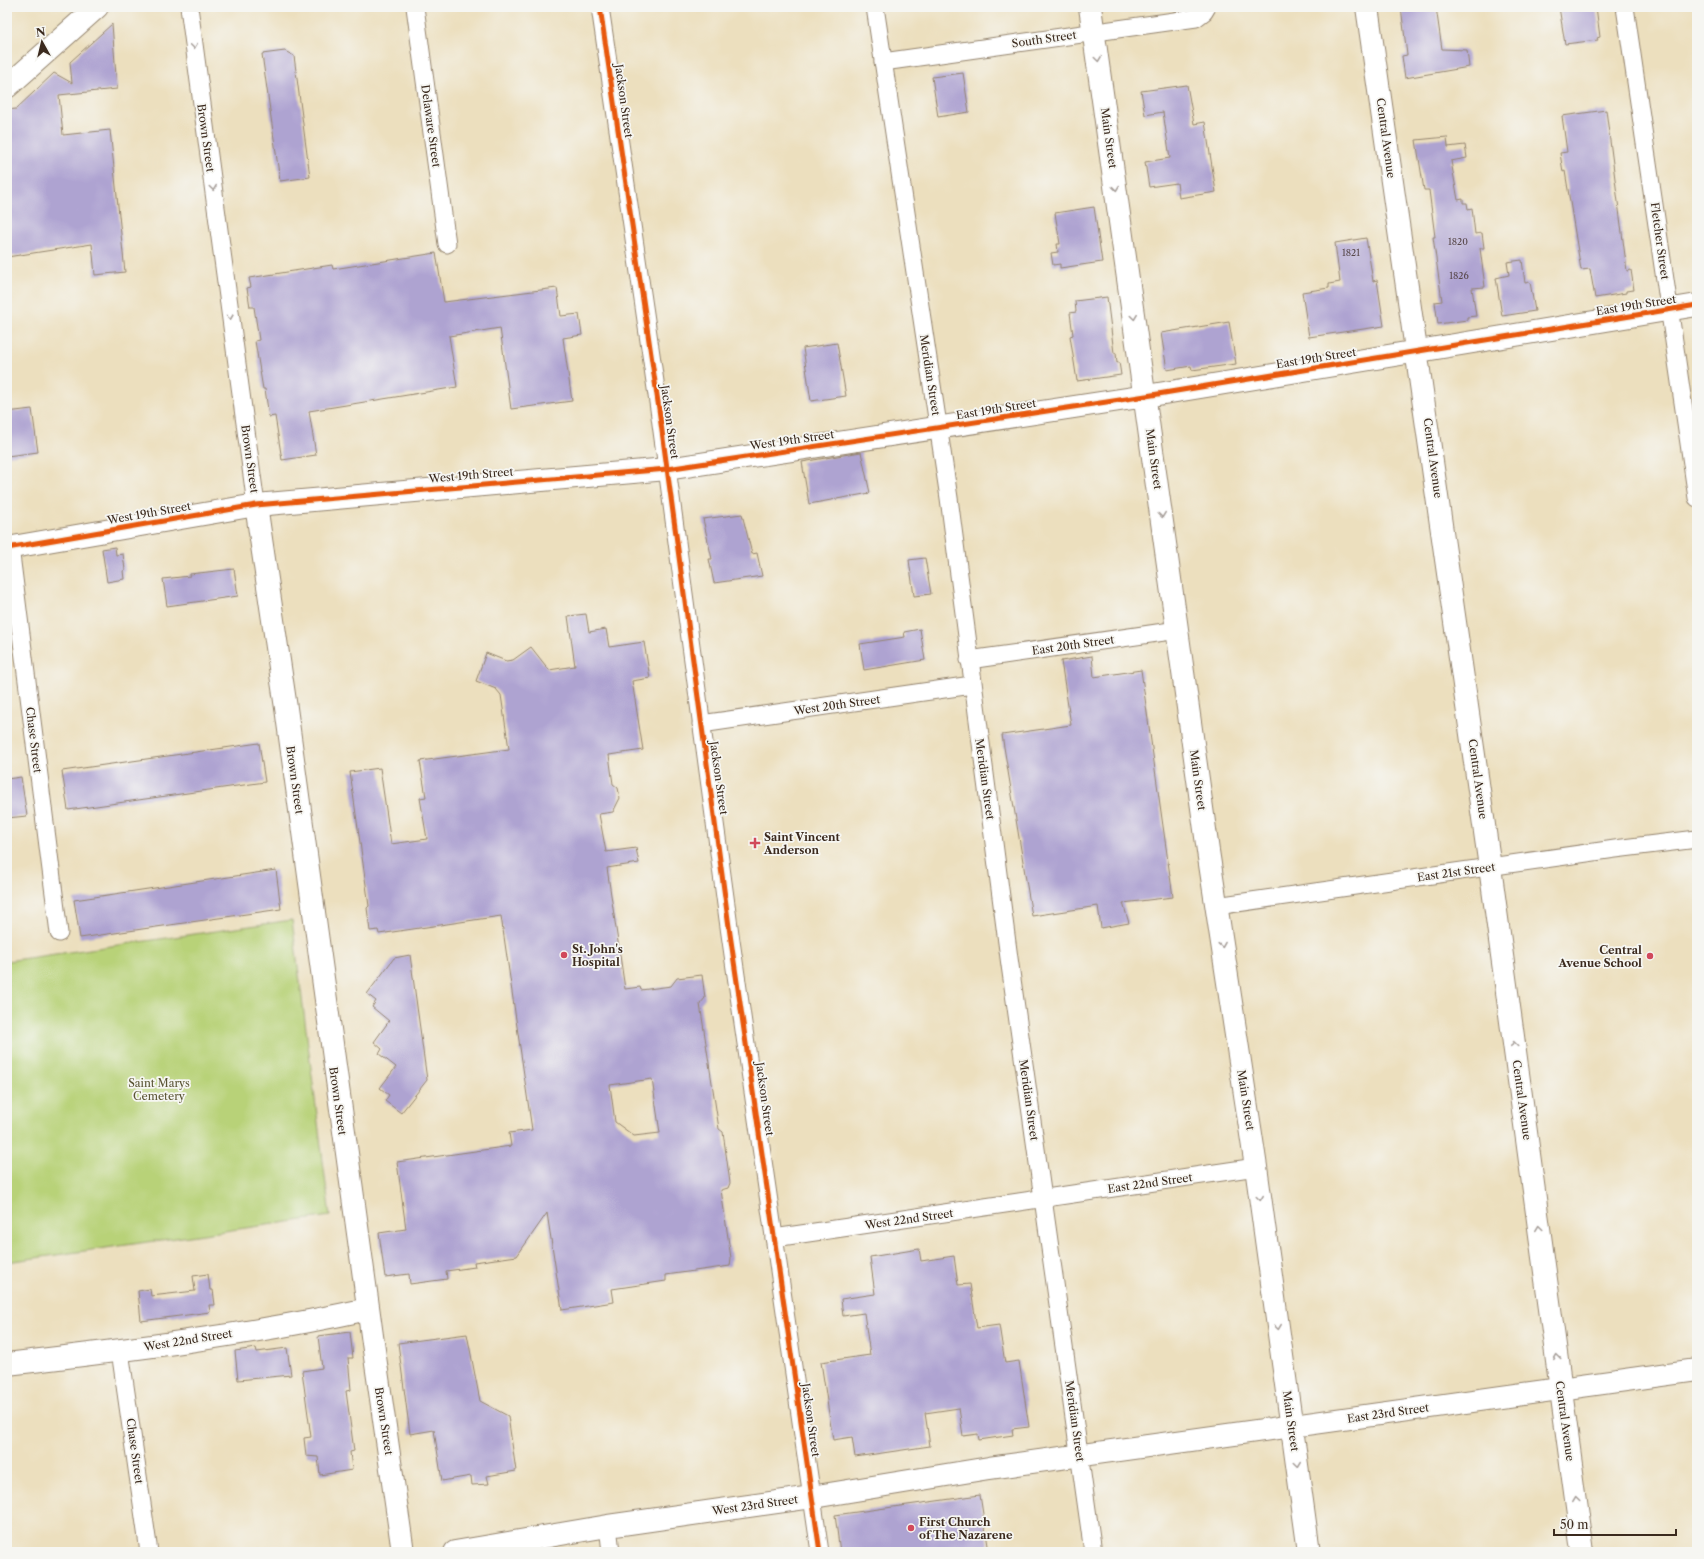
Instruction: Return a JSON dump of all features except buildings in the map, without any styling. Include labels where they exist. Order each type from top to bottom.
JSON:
[{"type":"street","points":[[7,87],[97,7]]},
{"type":"street","name":"Brown Street","points":[[189,7],[234,353],[286,708],[333,1060],[404,1552]]},
{"type":"street","name":"Delaware Street","points":[[415,7],[447,244]]},
{"type":"street","name":"Jackson Street","points":[[600,7],[667,469],[701,724],[774,1238],[820,1552]]},
{"type":"street","name":"Meridian Street","points":[[875,7],[949,498],[972,686],[1093,1552]]},
{"type":"street","name":"Main Street","points":[[1090,7],[1146,396],[1216,906],[1256,1168],[1309,1552]]},
{"type":"street","name":"Central Avenue","points":[[1367,7],[1418,351],[1583,1552]]},
{"type":"street","name":"Fletcher Street","points":[[1626,7],[1697,498]]},
{"type":"street","name":"South Street","points":[[883,62],[1094,31],[1196,18],[1205,10]]},
{"type":"street","name":"East 19th Street","points":[[938,428],[1146,396],[1697,305]]},
{"type":"street","name":"West 19th Street","points":[[9,547],[256,505],[667,469],[938,428]]},
{"type":"street","name":"Chase Street","points":[[9,547],[59,933]]},
{"type":"street","name":"East 20th Street","points":[[969,660],[1178,630]]},
{"type":"street","name":"West 20th Street","points":[[701,724],[972,686]]},
{"type":"street","name":"East 21st Street","points":[[1216,906],[1615,849],[1697,839]]},
{"type":"street","name":"East 22nd Street","points":[[1043,1198],[1256,1168]]},
{"type":"street","name":"West 22nd Street","points":[[774,1238],[1043,1198]]},
{"type":"street","name":"West 22nd Street","points":[[7,1364],[120,1351],[332,1317],[368,1309]]},
{"type":"street","name":"Chase Street","points":[[120,1351],[150,1552]]},
{"type":"street","name":"East 23rd Street","points":[[1080,1456],[1697,1370]]},
{"type":"street","name":"West 23rd Street","points":[[455,1552],[608,1526],[812,1497],[982,1469],[1080,1456]]},
{"type":"street","points":[[608,1526],[611,1552]]},
{"type":"green space","name":"Saint Marys Cemetery","points":[[292,920],[330,1216],[7,1262],[7,961]]},
{"type":"cycle path","points":[[600,7],[659,409],[730,934],[820,1552]]},
{"type":"cycle path","points":[[7,548],[256,505],[667,469],[1146,396],[1697,305]]},
{"type":"place","name":"Saint Vincent Anderson","points":[[755,843]]},
{"type":"place","name":"St. John's Hospital","points":[[564,955]]},
{"type":"place","name":"Central Avenue School","points":[[1650,956]]},
{"type":"place","name":"First Church of The Nazarene","points":[[911,1528]]}]
